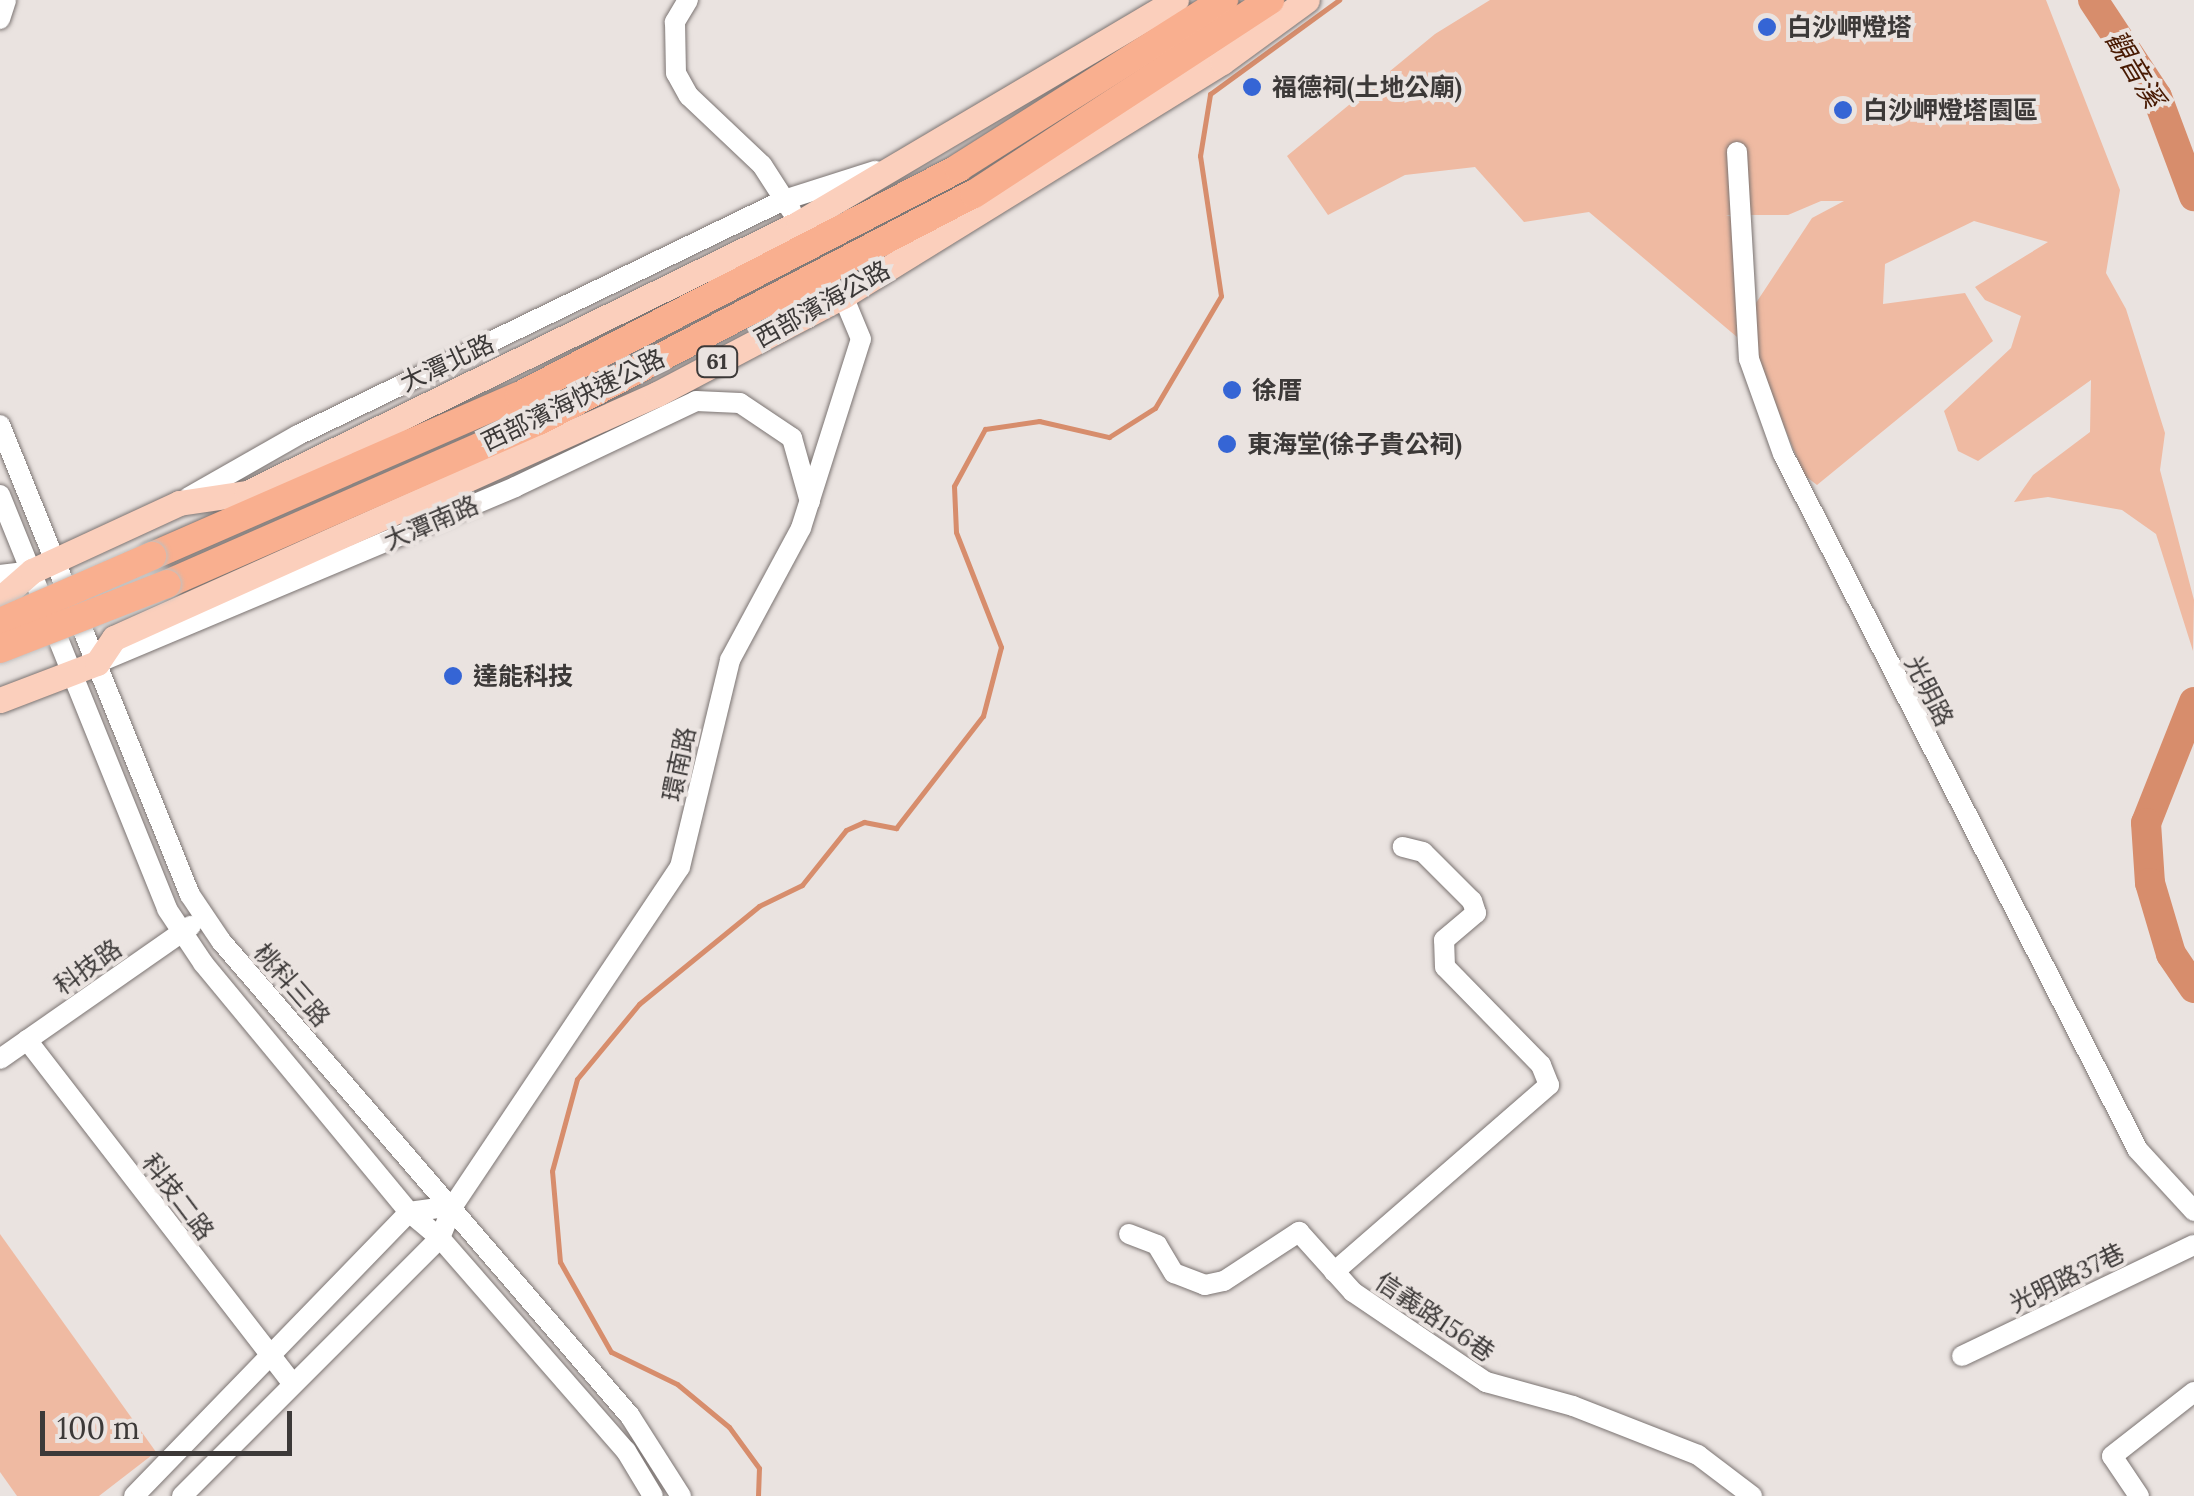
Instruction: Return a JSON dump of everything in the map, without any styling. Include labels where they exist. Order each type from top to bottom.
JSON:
[{"type":"highway","name":"西部濱海快速公路","points":[[0,622],[536,387],[958,168],[1224,0]]},
{"type":"highway","name":"西部濱海快速公路","points":[[0,649],[167,584],[539,421],[974,194],[1270,0]]},
{"type":"main road","points":[[179,504],[248,493],[799,223],[1176,0]]},
{"type":"main road","name":"西部濱海公路","points":[[85,667],[114,638],[657,394],[843,296],[1222,62],[1307,0]]},
{"type":"main road","name":"大潭北路","points":[[43,566],[179,504]]},
{"type":"main road","points":[[0,599],[43,566]]},
{"type":"main road","name":"大潭南路","points":[[0,700],[85,667]]},
{"type":"street","points":[[0,18],[6,0]]},
{"type":"street","points":[[688,0],[675,22],[676,72],[688,96],[762,165],[799,223]]},
{"type":"street","name":"光明路","points":[[1737,152],[1749,359],[1783,454],[2138,1150],[2194,1211]]},
{"type":"street","name":"大潭北路","points":[[179,504],[298,435],[784,200],[901,164]]},
{"type":"street","name":"環南路","points":[[182,1496],[440,1238],[453,1206],[680,867],[730,660],[810,503],[861,339],[843,296]]},
{"type":"street","name":"大潭南路","points":[[85,667],[480,502],[696,401],[740,403],[792,438],[810,503]]},
{"type":"street","name":"桃科三路","points":[[0,425],[43,566],[190,896],[630,1416],[681,1496]]},
{"type":"street","name":"桃科三路","points":[[0,496],[43,566]]},
{"type":"street","name":"大潭北路","points":[[0,576],[43,566]]},
{"type":"street","name":"桃科三路","points":[[85,667],[167,910],[182,932],[409,1212],[440,1238],[626,1451],[653,1496]]},
{"type":"street","points":[[1334,1272],[1550,1085],[1541,1065],[1445,967],[1444,940],[1476,912],[1472,900],[1423,852],[1403,847]]},
{"type":"street","name":"科技路","points":[[0,1059],[204,917]]},
{"type":"street","name":"科技二路","points":[[27,1040],[270,1359],[292,1382]]},
{"type":"street","points":[[134,1496],[409,1212],[453,1206]]},
{"type":"street","name":"信義路156巷","points":[[1129,1234],[1157,1245],[1174,1273],[1206,1285],[1224,1281],[1293,1232],[1303,1235],[1334,1272],[1401,1328],[1486,1382],[1574,1406],[1698,1456],[1752,1496]]},
{"type":"street","name":"光明路37巷","points":[[1962,1356],[2194,1244]]},
{"type":"street","points":[[2139,1496],[2112,1456],[2194,1392]]},
{"type":"shaded area","points":[[1490,0],[2046,0],[2120,190],[2106,273],[2126,309],[2165,433],[2160,470],[2194,600],[2193,651],[2156,534],[2122,510],[2048,497],[2014,502],[2033,475],[2090,432],[2091,380],[1978,461],[1958,451],[1944,411],[2011,348],[2021,316],[1985,300],[1975,287],[2048,242],[1974,221],[1885,264],[1883,304],[1965,293],[1993,341],[1817,485],[1804,475],[1757,360],[1754,306],[1812,218],[1844,201],[1821,201],[1788,215],[1726,215],[1736,218],[1737,337],[1589,212],[1524,222],[1475,167],[1405,175],[1328,215],[1287,156],[1435,34]]},
{"type":"shaded area","points":[[0,1234],[156,1452],[99,1496],[17,1496],[0,1472]]},
{"type":"waterway","points":[[758,1496],[759,1468],[729,1427],[677,1384],[611,1352],[560,1262],[552,1171],[577,1079],[639,1004],[759,906],[802,885],[846,830],[864,822],[896,828],[983,716],[1001,647],[956,532],[954,486],[985,429],[1039,421],[1109,437],[1155,408],[1221,296],[1200,156],[1210,94],[1339,0]]},
{"type":"waterway","name":"觀音溪","points":[[2093,0],[2157,97],[2194,196]]},
{"type":"waterway","name":"觀音溪","points":[[2194,702],[2146,823],[2150,883],[2171,954],[2194,988]]},
{"type":"place","name":"白沙岬燈塔","points":[[1767,27]]},
{"type":"place","name":"福德祠(土地公廟)","points":[[1252,87]]},
{"type":"place","name":"白沙岬燈塔園區","points":[[1843,110]]},
{"type":"place","name":"徐厝","points":[[1232,390]]},
{"type":"place","name":"東海堂(徐子貴公祠)","points":[[1227,444]]},
{"type":"place","name":"達能科技","points":[[453,676]]}]
